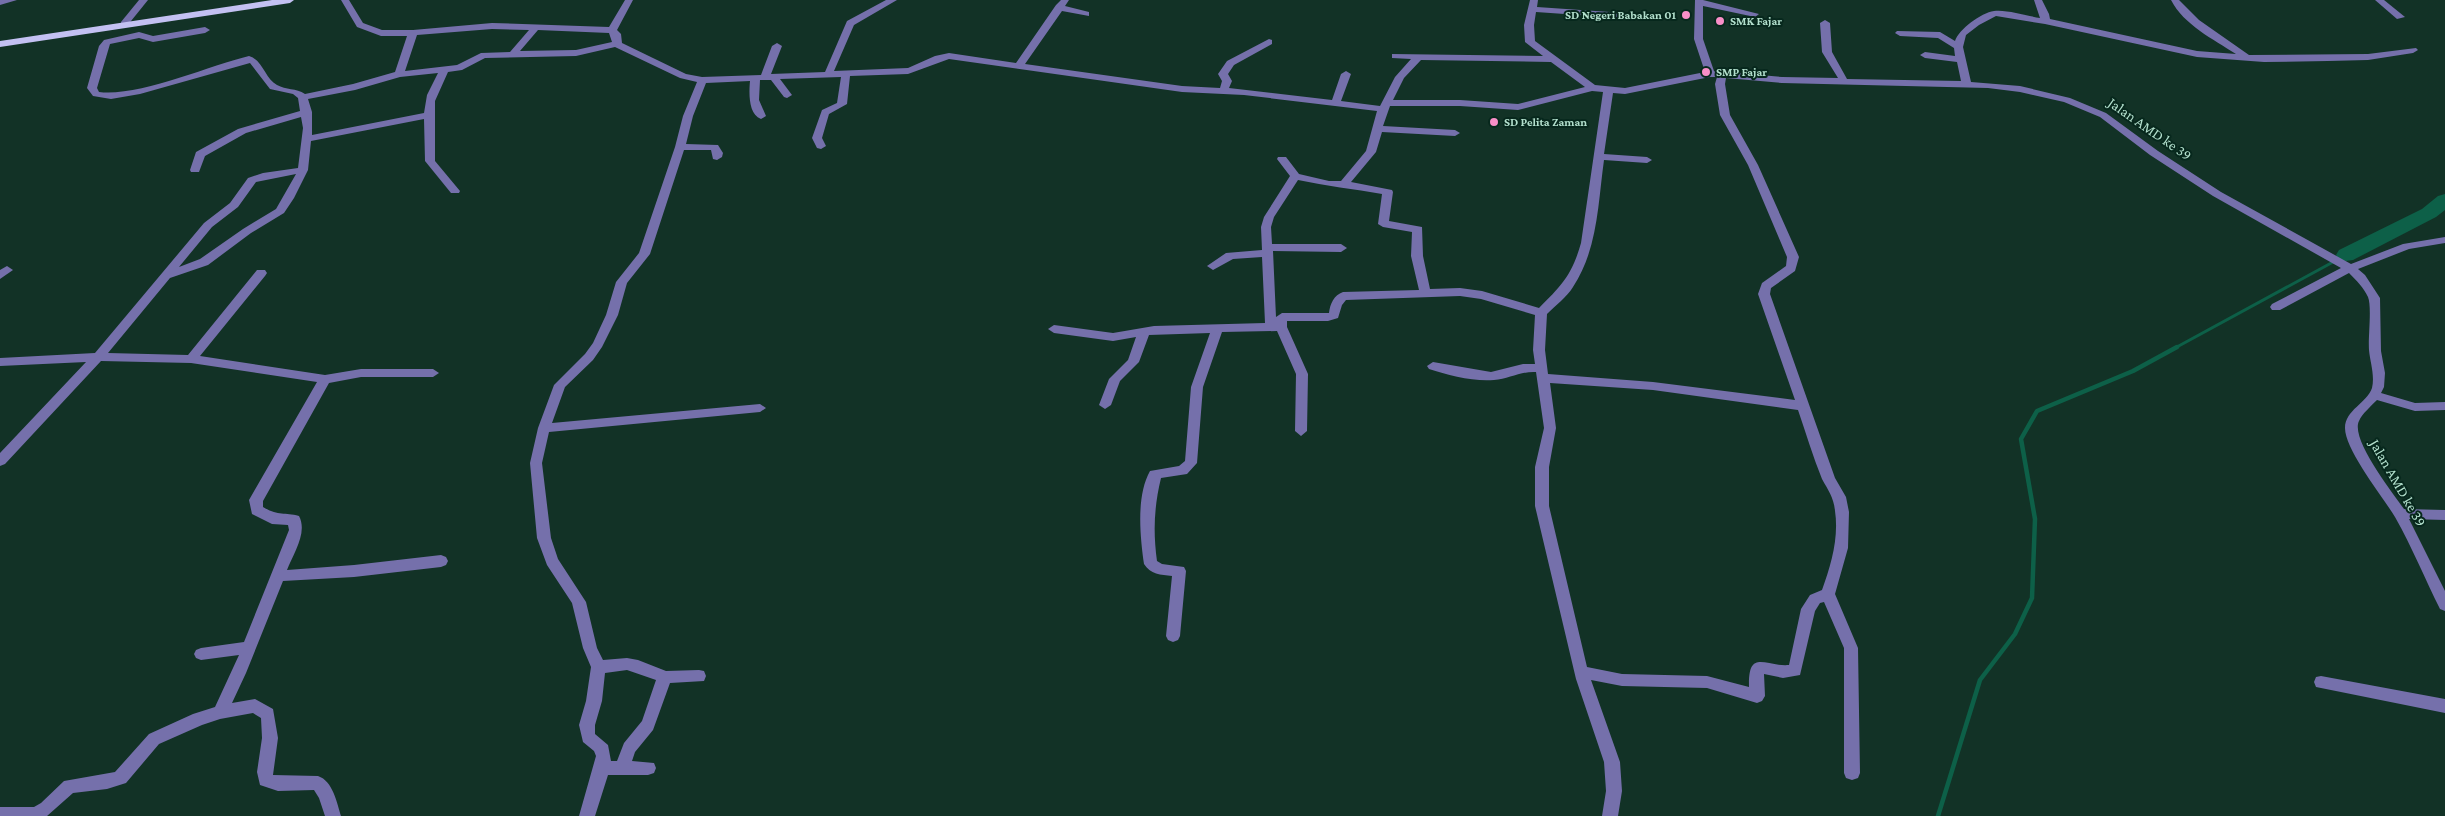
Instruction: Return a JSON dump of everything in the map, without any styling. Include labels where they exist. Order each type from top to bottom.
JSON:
[{"type":"main road","points":[[0,44],[290,0]]},
{"type":"street","points":[[0,2],[13,0]]},
{"type":"street","points":[[124,24],[144,0]]},
{"type":"street","points":[[345,0],[360,25],[381,33],[413,33],[492,26],[537,26],[612,30],[616,34],[617,44]]},
{"type":"street","points":[[612,30],[629,0]]},
{"type":"street","points":[[830,73],[850,23],[893,0]]},
{"type":"street","points":[[2038,0],[2045,14],[2045,21]]},
{"type":"street","points":[[2175,0],[2180,10],[2246,57]]},
{"type":"street","points":[[2380,0],[2400,17]]},
{"type":"street","points":[[1710,74],[1707,59],[1700,44],[1698,1],[1756,14]]},
{"type":"street","points":[[1018,67],[1062,3],[1086,14]]},
{"type":"street","points":[[1533,4],[1636,16]]},
{"type":"street","name":"Jalan AMD ke 39","points":[[1533,4],[1530,42],[1556,59],[1592,88],[1608,91],[1625,91],[1710,74],[1782,80],[1966,83],[2036,92],[2067,100],[2112,120],[2154,153],[2217,194],[2350,268],[2362,278],[2374,298],[2375,351],[2379,373],[2378,386],[2374,395],[2353,418],[2350,428],[2367,465],[2400,514],[2445,605]]},
{"type":"street","points":[[1966,83],[1959,59],[1958,47],[1962,34],[1992,14],[2001,13],[2197,54],[2264,59],[2368,57],[2413,50]]},
{"type":"street","points":[[1825,23],[1827,52],[1844,81]]},
{"type":"street","points":[[513,54],[537,26]]},
{"type":"street","points":[[167,275],[204,262],[246,231],[280,211],[303,170],[308,139],[307,112],[303,97],[296,92],[273,87],[253,61],[246,59],[168,85],[140,92],[102,96],[96,94],[92,88],[104,46],[107,42],[139,36],[153,39],[205,30]]},
{"type":"street","points":[[399,74],[413,33]]},
{"type":"street","points":[[1900,33],[1940,35],[1958,47]]},
{"type":"street","points":[[1223,92],[1227,81],[1223,74],[1227,66],[1269,42]]},
{"type":"street","points":[[303,97],[355,87],[399,74],[459,68],[479,56],[576,53],[617,44],[683,76],[702,80],[908,71],[923,68],[936,59],[945,56],[1182,89],[1244,92],[1335,104],[1385,106],[1460,103],[1523,106],[1592,88]]},
{"type":"street","points":[[761,116],[754,100],[777,46]]},
{"type":"street","points":[[1925,55],[1959,59]]},
{"type":"street","points":[[1395,56],[1556,59]]},
{"type":"street","points":[[1344,184],[1352,172],[1367,158],[1385,106],[1400,77],[1418,57]]},
{"type":"street","points":[[444,71],[433,89],[427,115],[430,162],[448,180],[455,191]]},
{"type":"street","points":[[821,146],[817,140],[825,112],[842,104],[846,73]]},
{"type":"street","points":[[1335,104],[1346,74]]},
{"type":"street","points":[[1722,75],[1720,84],[1723,93],[1725,115],[1753,165],[1793,257],[1791,268],[1766,286],[1764,294],[1829,479],[1840,500],[1843,528],[1838,565],[1828,594],[1852,648],[1852,773]]},
{"type":"street","points":[[764,76],[787,95]]},
{"type":"street","points":[[587,816],[591,796],[603,768],[604,752],[588,737],[587,732],[594,701],[598,667],[590,648],[579,602],[552,561],[544,538],[536,463],[544,428],[560,385],[589,358],[598,344],[612,315],[622,282],[644,254],[680,147],[688,116],[702,80]]},
{"type":"street","points":[[1608,91],[1587,243],[1581,263],[1568,286],[1541,313],[1538,336],[1550,428],[1542,467],[1542,506],[1582,672],[1612,762],[1614,791],[1610,816]]},
{"type":"street","points":[[195,170],[200,154],[228,138],[242,131],[307,112]]},
{"type":"street","points":[[308,139],[427,115]]},
{"type":"street","points":[[1378,129],[1455,133]]},
{"type":"street","points":[[680,147],[702,145],[714,147],[718,152],[717,157]]},
{"type":"street","points":[[1600,157],[1646,160]]},
{"type":"street","points":[[1282,158],[1295,176],[1328,184],[1344,184],[1388,192],[1384,224],[1418,229],[1417,256],[1425,292]]},
{"type":"street","points":[[0,461],[98,357],[208,225],[234,205],[252,180],[263,176],[303,170]]},
{"type":"street","points":[[1295,176],[1269,217],[1266,228],[1276,327],[1302,374],[1301,431]]},
{"type":"street","points":[[2276,307],[2350,268],[2407,246],[2445,240]]},
{"type":"street","points":[[1213,266],[1230,256],[1267,250],[1340,248]]},
{"type":"street","points":[[192,359],[261,273]]},
{"type":"street","points":[[1276,327],[1282,317],[1328,317],[1334,315],[1336,304],[1343,296],[1460,292],[1482,295],[1541,313]]},
{"type":"street","points":[[1054,329],[1103,337],[1122,337],[1144,332],[1276,327]]},
{"type":"street","points":[[1173,636],[1179,571],[1159,569],[1151,564],[1147,542],[1146,511],[1155,474],[1182,471],[1191,463],[1197,387],[1218,328]]},
{"type":"street","points":[[1105,405],[1115,379],[1133,362],[1144,332]]},
{"type":"street","points":[[0,362],[98,357],[192,359],[324,379],[361,373],[433,374]]},
{"type":"street","points":[[1433,366],[1485,376],[1495,376],[1520,368],[1542,374],[1653,386],[1804,406]]},
{"type":"street","points":[[220,712],[235,681],[277,576],[292,546],[296,523],[294,520],[267,516],[257,510],[256,500],[268,482],[324,379]]},
{"type":"street","points":[[2374,395],[2415,406],[2445,406]]},
{"type":"street","points":[[544,428],[760,408]]},
{"type":"street","points":[[2400,514],[2445,515]]},
{"type":"street","points":[[277,576],[354,571],[441,561]]},
{"type":"street","points":[[1582,672],[1622,680],[1707,682],[1757,696],[1756,673],[1760,667],[1783,672],[1795,671],[1808,609],[1815,600],[1828,594]]},
{"type":"street","points":[[201,654],[248,648]]},
{"type":"street","points":[[598,667],[627,664],[638,666],[665,677],[699,676]]},
{"type":"street","points":[[622,768],[629,748],[648,724],[665,677]]},
{"type":"street","points":[[2321,682],[2445,706]]},
{"type":"street","points":[[0,814],[35,814],[47,808],[70,786],[107,782],[120,778],[154,739],[198,719],[220,712],[256,706],[268,714],[271,722],[265,772],[266,780],[278,784],[318,783],[326,795],[333,816]]},
{"type":"street","points":[[603,768],[648,768]]},
{"type":"waterway","points":[[2346,255],[2429,213],[2445,200]]},
{"type":"waterway","points":[[2175,348],[2346,255]]},
{"type":"waterway","points":[[1938,816],[1980,680],[2015,634],[2032,598],[2035,519],[2021,439],[2037,411],[2133,371],[2177,347]]},
{"type":"place","name":"SD Negeri Babakan 01","points":[[1686,15]]},
{"type":"place","name":"SMK Fajar","points":[[1720,21]]},
{"type":"place","name":"SMP Fajar","points":[[1706,72]]},
{"type":"place","name":"SD Pelita Zaman","points":[[1494,122]]}]
